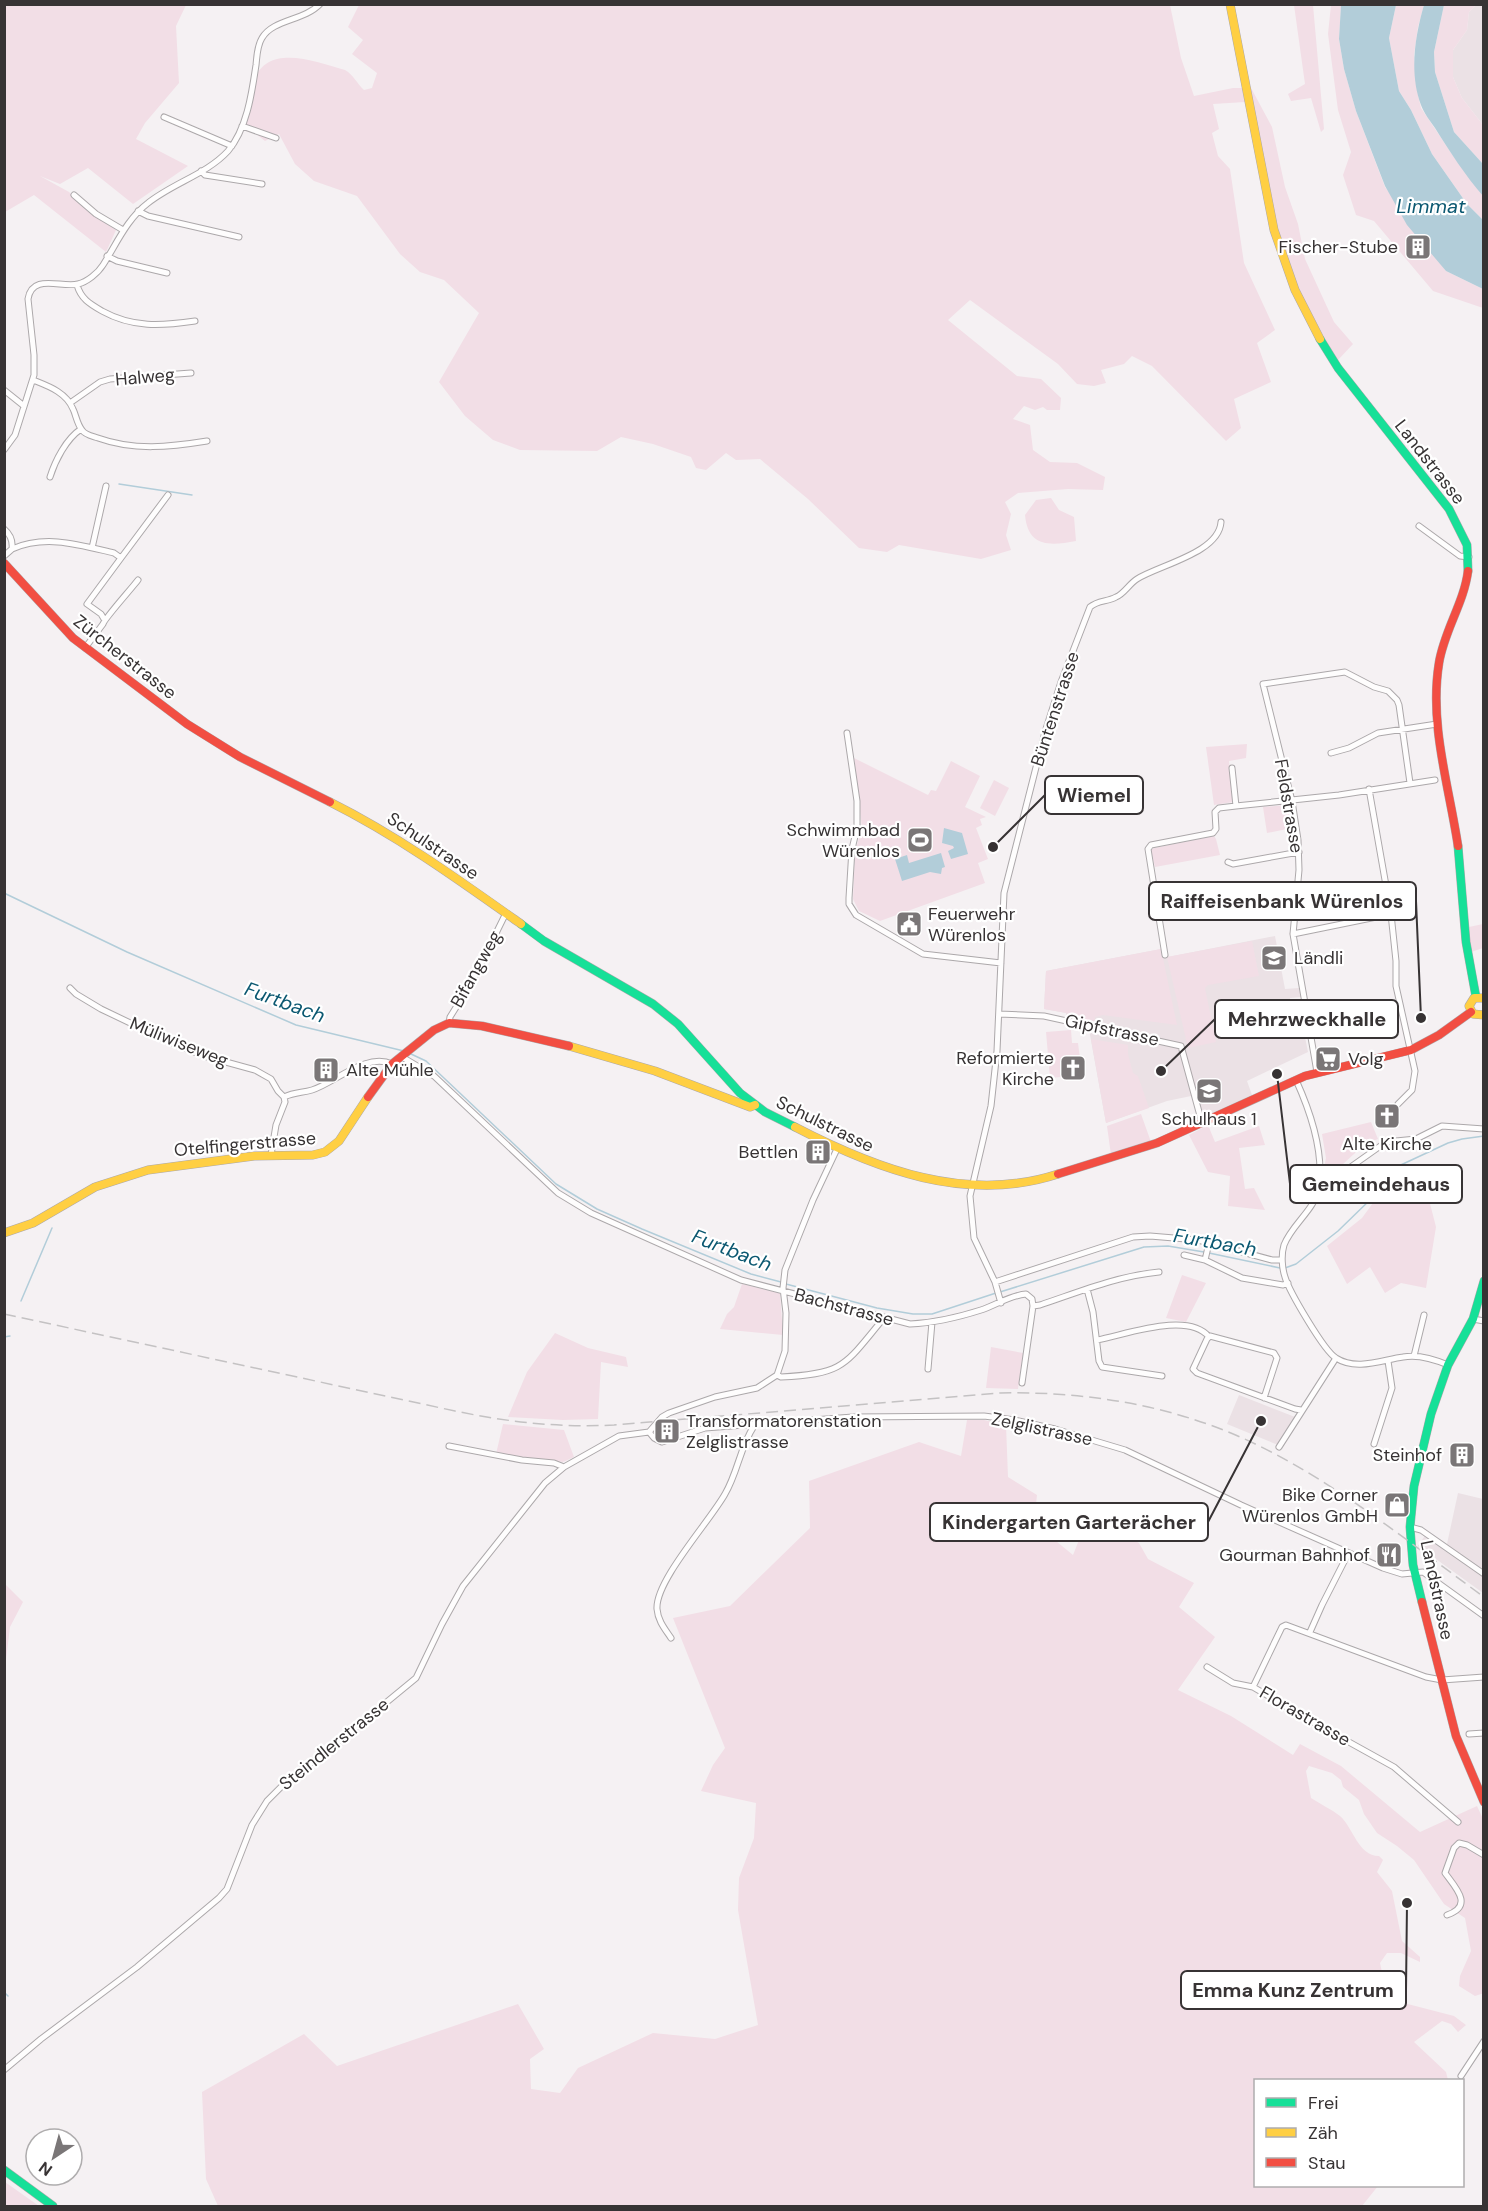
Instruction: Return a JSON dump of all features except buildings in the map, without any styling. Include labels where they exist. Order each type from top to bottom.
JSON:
[{"type":"street","points":[[4,450],[15,435],[33,380],[34,355],[28,299],[30,291],[37,285],[45,283],[76,285],[96,273],[138,211],[166,190],[218,160],[232,146],[242,126],[258,48],[263,36],[273,27],[305,15],[320,4]]},
{"type":"street","name":"Landstrasse","points":[[1230,4],[1274,230],[1295,290],[1338,368],[1449,509],[1465,539],[1469,557],[1465,584],[1444,640],[1439,662],[1436,696],[1437,724],[1458,849],[1470,973],[1480,998]]},
{"type":"street","points":[[164,117],[232,146]]},
{"type":"street","points":[[242,126],[276,138]]},
{"type":"street","points":[[201,171],[205,175],[262,184]]},
{"type":"street","points":[[74,195],[96,214],[123,230]]},
{"type":"street","points":[[138,211],[148,216],[239,237]]},
{"type":"street","points":[[108,256],[117,261],[167,273]]},
{"type":"street","points":[[76,285],[87,302],[121,320],[151,326],[195,321]]},
{"type":"street","name":"Halweg","points":[[70,403],[100,382],[110,379],[191,373]]},
{"type":"street","points":[[33,380],[55,390],[70,403],[81,429],[91,436],[129,446],[164,447],[207,441]]},
{"type":"street","points":[[4,390],[24,406]]},
{"type":"street","points":[[50,477],[56,461],[74,434],[81,429]]},
{"type":"street","points":[[92,548],[106,486]]},
{"type":"street","points":[[85,648],[103,624],[104,619],[102,614],[87,604],[168,495]]},
{"type":"street","name":"Büntenstrasse","points":[[996,1285],[974,1238],[970,1196],[991,1106],[998,1051],[1002,912],[1008,875],[1045,732],[1061,682],[1087,615],[1096,602],[1116,597],[1136,580],[1206,545],[1221,529],[1221,522]]},
{"type":"street","points":[[1419,526],[1460,556],[1469,557]]},
{"type":"street","points":[[4,530],[13,541],[12,549]]},
{"type":"street","points":[[4,556],[12,549],[25,544],[46,541],[92,548],[114,553],[121,558]]},
{"type":"street","name":"Zürcherstrasse","points":[[4,563],[66,632],[85,648],[187,724],[240,757]]},
{"type":"street","points":[[104,619],[112,614],[138,580]]},
{"type":"street","name":"Feldstrasse","points":[[1317,1072],[1293,934],[1299,852],[1292,801],[1263,684],[1338,673],[1351,674],[1393,695],[1399,705],[1402,728]]},
{"type":"street","points":[[1331,753],[1349,748],[1378,733],[1437,724]]},
{"type":"street","points":[[1402,728],[1410,783]]},
{"type":"street","points":[[846,733],[857,801],[857,828],[852,849],[849,898],[849,904],[855,915],[923,954],[1001,963]]},
{"type":"street","name":"Schulstrasse","points":[[240,757],[372,823],[440,867],[505,915],[662,1010],[678,1024],[733,1086],[755,1106],[837,1149],[907,1175],[972,1185],[1013,1185],[1044,1179],[1157,1143],[1317,1072],[1411,1050],[1439,1035],[1471,1012]]},
{"type":"street","points":[[1232,768],[1236,806]]},
{"type":"street","points":[[1165,955],[1148,849],[1151,845],[1213,833],[1216,829],[1215,812],[1219,808],[1292,801],[1435,780]]},
{"type":"street","points":[[1369,789],[1391,914],[1396,961],[1395,981],[1415,1071],[1412,1090],[1398,1104]]},
{"type":"street","points":[[1228,862],[1233,864],[1299,852]]},
{"type":"street","points":[[1159,910],[1298,885]]},
{"type":"street","points":[[1293,934],[1391,914]]},
{"type":"street","name":"Bifangweg","points":[[449,1023],[450,1017],[473,980],[505,915]]},
{"type":"street","name":"Müliwiseweg","points":[[70,988],[75,994],[101,1009],[184,1048],[266,1075],[284,1097]]},
{"type":"street","points":[[1480,998],[1470,1003],[1471,1012],[1476,1016],[1483,1016]]},
{"type":"street","name":"Gipfstrasse","points":[[999,1014],[1044,1016],[1181,1046],[1202,1123]]},
{"type":"street","points":[[449,1023],[482,1026],[593,1052],[655,1071],[744,1105],[755,1106]]},
{"type":"street","name":"Otelfingerstrasse","points":[[4,1233],[33,1223],[95,1187],[133,1173],[171,1166],[271,1155],[313,1155],[325,1152],[336,1145],[392,1064],[434,1030],[449,1023]]},
{"type":"street","name":"Bachstrasse","points":[[403,1056],[434,1076],[558,1193],[578,1206],[741,1280],[783,1289],[910,1324],[932,1322],[978,1311],[1018,1294],[1026,1294],[1032,1299],[1033,1306]]},
{"type":"street","points":[[271,1155],[276,1125],[285,1102],[284,1097],[296,1091],[311,1090],[358,1067],[376,1063],[392,1064]]},
{"type":"street","points":[[1296,1080],[1315,1133],[1319,1153],[1319,1184],[1312,1202],[1289,1234],[1283,1250],[1282,1262],[1288,1283],[1322,1343],[1336,1358],[1358,1364],[1414,1356],[1429,1358],[1448,1365]]},
{"type":"street","points":[[1319,1184],[1328,1183],[1386,1142],[1416,1139],[1442,1126],[1484,1129]]},
{"type":"street","points":[[649,1432],[662,1417],[669,1413],[715,1397],[757,1388],[777,1375],[785,1351],[783,1289],[788,1262],[837,1149]]},
{"type":"street","points":[[1000,1301],[996,1285],[1133,1237],[1180,1238],[1282,1262]]},
{"type":"street","points":[[1205,1258],[1209,1245]]},
{"type":"street","points":[[1185,1255],[1205,1258],[1242,1278],[1283,1285],[1288,1283]]},
{"type":"street","points":[[1022,1383],[1033,1306],[1133,1275],[1159,1272]]},
{"type":"street","name":"Landstrasse","points":[[1484,1281],[1473,1319],[1448,1365],[1431,1414],[1410,1509],[1410,1544],[1415,1574],[1460,1747],[1484,1802]]},
{"type":"street","points":[[1087,1289],[1093,1312],[1099,1361],[1102,1367],[1162,1376]]},
{"type":"street","points":[[1414,1356],[1424,1316]]},
{"type":"street","points":[[777,1375],[782,1377],[813,1375],[842,1365],[863,1345],[884,1318]]},
{"type":"street","points":[[1473,1319],[1484,1321]]},
{"type":"street","points":[[928,1369],[932,1322]]},
{"type":"street","points":[[1097,1340],[1172,1324],[1205,1332],[1209,1337],[1274,1353],[1277,1358],[1264,1398]]},
{"type":"street","points":[[1209,1337],[1193,1369],[1197,1373],[1301,1410]]},
{"type":"street","points":[[1279,1447],[1336,1358]]},
{"type":"street","points":[[1374,1444],[1392,1388],[1388,1361]]},
{"type":"street","name":"Zelglistrasse","points":[[649,1432],[662,1442],[705,1428],[853,1417],[984,1416],[1048,1427],[1125,1450],[1348,1554],[1402,1574],[1423,1572],[1484,1616]]},
{"type":"street","points":[[671,1638],[660,1623],[657,1607],[661,1592],[675,1565],[725,1494],[733,1478],[745,1439],[754,1426]]},
{"type":"street","points":[[737,1427],[745,1439]]},
{"type":"street","name":"Steindlerstrasse","points":[[4,2070],[41,2039],[137,1967],[227,1889],[252,1825],[267,1801],[291,1777],[326,1752],[416,1678],[463,1586],[545,1483],[564,1467],[619,1436],[649,1432]]},
{"type":"street","points":[[449,1446],[522,1460],[554,1463],[564,1467]]},
{"type":"street","points":[[1410,1527],[1421,1530],[1484,1574]]},
{"type":"street","points":[[1310,1632],[1348,1554]]},
{"type":"street","name":"Florastrasse","points":[[1458,1822],[1394,1767],[1253,1687],[1282,1627],[1291,1625],[1414,1673],[1442,1680],[1484,1677]]},
{"type":"street","points":[[1207,1667],[1233,1683],[1253,1687]]},
{"type":"street","points":[[1469,1734],[1484,1733]]},
{"type":"street","points":[[1447,1916],[1454,1913],[1461,1904],[1461,1896],[1445,1873],[1454,1848],[1459,1843],[1484,1855]]},
{"type":"street","points":[[1461,2076],[1484,2041]]},
{"type":"street","points":[[4,2170],[53,2206]]},
{"type":"shaded area","points":[[4,5],[186,5],[176,26],[179,83],[145,123],[136,139],[188,166],[133,204],[88,168],[60,184],[40,176],[69,192],[91,213],[116,230],[106,252],[34,195],[5,212]]},
{"type":"shaded area","points":[[359,5],[1170,5],[1181,58],[1194,96],[1242,88],[1245,102],[1213,104],[1219,129],[1212,133],[1218,156],[1230,169],[1244,263],[1275,330],[1257,343],[1271,382],[1234,399],[1241,428],[1226,441],[1152,366],[1132,356],[1124,364],[1101,370],[1106,383],[1094,386],[1077,384],[1058,364],[970,300],[948,320],[1017,376],[1041,379],[1061,398],[1060,410],[1047,410],[1043,407],[1035,410],[1024,406],[1013,419],[1030,425],[1033,450],[1050,462],[1077,463],[1105,477],[1103,490],[1068,489],[1018,493],[1005,502],[1011,514],[1006,535],[1011,550],[981,559],[899,545],[887,552],[859,548],[808,499],[760,459],[736,460],[726,453],[706,470],[696,468],[691,457],[653,444],[621,437],[597,451],[520,450],[493,440],[465,416],[439,382],[479,313],[444,280],[420,272],[400,254],[357,196],[314,181],[295,164],[279,134],[265,141],[245,125],[253,83],[259,70],[269,62],[280,58],[307,60],[345,70],[364,90],[372,88],[377,73],[352,54],[363,40],[348,27]]},
{"type":"shaded area","points":[[1294,5],[1313,5],[1324,129],[1321,132],[1311,98],[1291,101],[1288,94],[1305,84]]},
{"type":"shaded area","points":[[1331,5],[1341,5],[1339,39],[1344,69],[1356,111],[1385,187],[1446,271],[1483,289],[1483,308],[1433,291],[1374,221],[1356,215],[1343,175],[1351,152],[1338,110],[1328,34]]},
{"type":"shaded area","points":[[1396,5],[1424,5],[1414,55],[1421,108],[1483,196],[1483,220],[1467,204],[1432,154],[1411,110],[1399,91],[1389,38]]},
{"type":"shaded area","points":[[1444,5],[1476,5],[1469,12],[1467,30],[1453,50],[1453,77],[1462,98],[1483,125],[1483,164],[1454,132],[1435,72],[1434,52]]},
{"type":"shaded area","points":[[1476,5],[1483,5],[1483,125],[1462,98],[1453,77],[1453,50],[1467,30],[1469,12]]},
{"type":"shaded area","points":[[1250,86],[1272,127],[1285,187],[1298,224],[1305,259],[1334,322],[1353,344],[1338,360],[1301,297],[1284,252],[1266,182]]},
{"type":"shaded area","points":[[1051,498],[1059,510],[1074,517],[1076,541],[1057,544],[1042,542],[1030,533],[1025,515],[1036,500]]},
{"type":"shaded area","points":[[1247,744],[1246,758],[1229,761],[1233,802],[1214,805],[1206,747]]},
{"type":"shaded area","name":"Schwimmbad Würenlos","points":[[854,758],[928,795],[931,790],[936,791],[951,761],[980,776],[965,807],[986,817],[980,819],[982,825],[976,828],[988,859],[978,863],[985,883],[880,921],[859,911],[853,899],[855,851],[862,829]]},
{"type":"shaded area","points":[[994,780],[1009,788],[995,816],[980,808]]},
{"type":"shaded area","points":[[1287,805],[1292,828],[1267,833],[1263,807]]},
{"type":"shaded area","points":[[1214,836],[1220,855],[1155,867],[1151,850],[1154,848]]},
{"type":"shaded area","points":[[1483,924],[1483,948],[1471,952],[1469,927]]},
{"type":"shaded area","points":[[1275,936],[1285,989],[1299,988],[1301,997],[1290,998],[1292,1028],[1303,1027],[1308,1052],[1247,1081],[1252,1095],[1204,1118],[1196,1095],[1167,1101],[1106,1123],[1088,1024],[1066,1019],[1066,1013],[1044,1009],[1046,971],[1161,949],[1163,958]]},
{"type":"shaded area","points":[[1252,941],[1259,976],[1208,985],[1205,988],[1216,1042],[1188,1048],[1167,957]]},
{"type":"shaded area","points":[[1161,949],[1177,1025],[1103,1015],[1095,1017],[1094,1025],[1066,1019],[1067,1013],[1044,1009],[1046,971]]},
{"type":"shaded area","points":[[1071,1030],[1072,1043],[1078,1043],[1080,1059],[1062,1061],[1061,1077],[1050,1078],[1046,1032]]},
{"type":"shaded area","points":[[1091,1039],[1128,1045],[1133,1073],[1138,1076],[1149,1108],[1106,1123]]},
{"type":"shaded area","points":[[1141,1114],[1151,1142],[1111,1155],[1107,1126]]},
{"type":"shaded area","points":[[1371,1122],[1378,1139],[1365,1144],[1332,1174],[1324,1168],[1326,1158],[1322,1134]]},
{"type":"shaded area","points":[[1208,1125],[1215,1142],[1259,1126],[1265,1145],[1239,1148],[1245,1189],[1254,1188],[1265,1210],[1228,1206],[1230,1176],[1208,1172],[1189,1135]]},
{"type":"shaded area","points":[[1389,1181],[1391,1193],[1426,1188],[1436,1227],[1426,1288],[1401,1283],[1385,1293],[1370,1267],[1347,1284],[1327,1246],[1362,1218]]},
{"type":"shaded area","points":[[1182,1275],[1206,1283],[1186,1322],[1166,1318]]},
{"type":"shaded area","points":[[742,1284],[780,1293],[783,1335],[720,1329],[727,1314],[734,1307]]},
{"type":"shaded area","points":[[555,1333],[588,1348],[626,1357],[628,1367],[601,1362],[598,1419],[508,1417],[527,1372]]},
{"type":"shaded area","points":[[991,1347],[1023,1353],[1018,1389],[986,1388]]},
{"type":"shaded area","points":[[1239,1395],[1295,1417],[1278,1445],[1227,1424]]},
{"type":"shaded area","points":[[967,1420],[984,1420],[1006,1425],[1008,1477],[1037,1495],[1034,1523],[1073,1555],[1089,1515],[1139,1543],[1148,1559],[1194,1583],[1179,1607],[1215,1637],[1178,1690],[1231,1716],[1293,1755],[1300,1744],[1341,1766],[1420,1832],[1477,1806],[1483,1819],[1484,1993],[1475,1996],[1459,1986],[1460,1976],[1471,1951],[1465,1918],[1444,1904],[1414,1860],[1377,1833],[1364,1814],[1359,1800],[1343,1787],[1341,1780],[1332,1773],[1309,1766],[1306,1771],[1311,1798],[1340,1816],[1361,1846],[1383,1860],[1377,1872],[1392,1891],[1402,1941],[1420,1957],[1420,1962],[1401,1953],[1387,1953],[1380,1963],[1383,1977],[1378,1983],[1382,1991],[1395,1993],[1400,2002],[1454,2016],[1466,2025],[1458,2032],[1451,2024],[1442,2021],[1414,2042],[1446,2072],[1448,2079],[1254,2079],[1254,2187],[1377,2187],[1362,2206],[218,2206],[206,2179],[202,2092],[304,2034],[337,2066],[518,2004],[544,2049],[530,2059],[531,2089],[560,2093],[578,2068],[653,2033],[715,2039],[758,2025],[738,1910],[739,1878],[754,1838],[756,1803],[701,1791],[713,1765],[725,1748],[673,1618],[730,1606],[810,1528],[809,1481],[919,1442],[961,1456]]},
{"type":"shaded area","points":[[503,1424],[564,1430],[574,1457],[563,1462],[496,1454]]},
{"type":"shaded area","points":[[1458,1493],[1483,1499],[1483,1593],[1418,1546],[1428,1531],[1447,1544]]},
{"type":"shaded area","points":[[5,1584],[23,1602],[10,1627],[5,1668]]},
{"type":"shaded area","points":[[5,2182],[39,2206],[5,2206]]},
{"type":"water","name":"Limmat","points":[[1341,5],[1396,5],[1389,38],[1399,91],[1411,110],[1432,154],[1467,204],[1483,220],[1483,289],[1446,271],[1407,225],[1385,186],[1356,111],[1344,69],[1339,39]]},
{"type":"water","name":"Limmat","points":[[1424,5],[1444,5],[1434,52],[1435,72],[1454,132],[1483,164],[1483,196],[1427,117],[1417,93],[1414,67],[1418,29]]},
{"type":"water","points":[[944,828],[962,833],[968,854],[951,859],[948,851],[954,848],[942,843]]},
{"type":"water","points":[[941,853],[945,867],[942,868],[941,874],[930,872],[902,881],[895,859],[907,855],[909,863]]},
{"type":"waterway","points":[[119,484],[192,495]]},
{"type":"waterway","name":"Furtbach","points":[[4,893],[127,952],[296,1025],[404,1051]]},
{"type":"waterway","name":"Furtbach","points":[[411,1054],[426,1061],[556,1184],[597,1209],[642,1229],[751,1274],[781,1282]]},
{"type":"waterway","name":"Furtbach","points":[[1285,1268],[1296,1264],[1338,1231],[1373,1197],[1390,1170],[1448,1143],[1484,1136]]},
{"type":"waterway","points":[[21,1301],[52,1228]]},
{"type":"waterway","name":"Furtbach","points":[[1000,1292],[1144,1247],[1168,1246],[1204,1252]]},
{"type":"waterway","name":"Furtbach","points":[[1209,1253],[1280,1268]]},
{"type":"waterway","name":"Furtbach","points":[[786,1284],[877,1308],[913,1314],[932,1314],[996,1293]]},
{"type":"waterway","points":[[4,1337],[10,1336]]},
{"type":"waterway","points":[[4,1992],[8,1996]]},
{"type":"railway","points":[[4,1314],[455,1411],[534,1423],[573,1426],[614,1425],[1000,1393],[1071,1395],[1141,1405],[1208,1424],[1241,1437],[1301,1468],[1381,1521],[1484,1597]]},
{"type":"traffic: fast","points":[[1320,339],[1338,368],[1449,509],[1467,545],[1468,571]]},
{"type":"traffic: fast","points":[[1458,846],[1466,942],[1476,997]]},
{"type":"traffic: fast","points":[[521,924],[544,941],[653,1004],[678,1024],[740,1093],[765,1112],[795,1127]]},
{"type":"traffic: fast","points":[[1422,1602],[1413,1565],[1410,1527],[1414,1486],[1431,1414],[1448,1365],[1473,1319],[1484,1281]]},
{"type":"traffic: fast","points":[[4,2170],[53,2206]]},
{"type":"traffic: slow","points":[[1230,4],[1274,230],[1295,290],[1320,339]]},
{"type":"traffic: slow","points":[[330,802],[404,844],[521,924]]},
{"type":"traffic: slow","points":[[1484,998],[1474,998],[1469,1006],[1473,1014],[1484,1015]]},
{"type":"traffic: slow","points":[[569,1046],[655,1071],[750,1107],[755,1105]]},
{"type":"traffic: slow","points":[[4,1233],[33,1223],[95,1187],[148,1170],[254,1156],[313,1155],[325,1152],[339,1141],[368,1097]]},
{"type":"traffic: slow","points":[[795,1127],[857,1156],[923,1178],[990,1185],[1024,1182],[1058,1174]]},
{"type":"traffic: jam","points":[[4,563],[73,638],[187,724],[240,757],[330,802]]},
{"type":"traffic: jam","points":[[1458,846],[1441,755],[1436,709],[1439,663],[1468,571]]},
{"type":"traffic: jam","points":[[1058,1174],[1157,1143],[1305,1076],[1411,1050],[1439,1035],[1471,1012]]},
{"type":"traffic: jam","points":[[368,1097],[392,1064],[434,1030],[449,1023],[482,1026],[569,1046]]},
{"type":"traffic: jam","points":[[1422,1602],[1456,1736],[1484,1802]]},
{"type":"place","name":"Fischer-Stube","points":[[1418,247]]},
{"type":"place","name":"Schwimmbad Würenlos","points":[[920,840]]},
{"type":"place","name":"Wiemel","points":[[993,847]]},
{"type":"place","name":"Feuerwehr Würenlos","points":[[909,924]]},
{"type":"place","name":"Ländli","points":[[1274,958]]},
{"type":"place","name":"Raiffeisenbank Würenlos","points":[[1421,1018]]},
{"type":"place","name":"Volg","points":[[1328,1059]]},
{"type":"place","name":"Reformierte Kirche","points":[[1073,1068]]},
{"type":"place","name":"Alte Mühle","points":[[326,1070]]},
{"type":"place","name":"Mehrzweckhalle","points":[[1161,1071]]},
{"type":"place","name":"Gemeindehaus","points":[[1277,1074]]},
{"type":"place","name":"Schulhaus 1","points":[[1209,1091]]},
{"type":"place","name":"Alte Kirche","points":[[1387,1116]]},
{"type":"place","name":"Bettlen","points":[[818,1152]]},
{"type":"place","name":"Kindergarten Garterächer","points":[[1261,1421]]},
{"type":"place","name":"Transformatorenstation Zelglistrasse","points":[[667,1431]]},
{"type":"place","name":"Steinhof","points":[[1462,1455]]},
{"type":"place","name":"Bike Corner Würenlos GmbH","points":[[1397,1505]]},
{"type":"place","name":"Gourman Bahnhof","points":[[1389,1555]]},
{"type":"place","name":"Emma Kunz Zentrum","points":[[1407,1903]]}]
